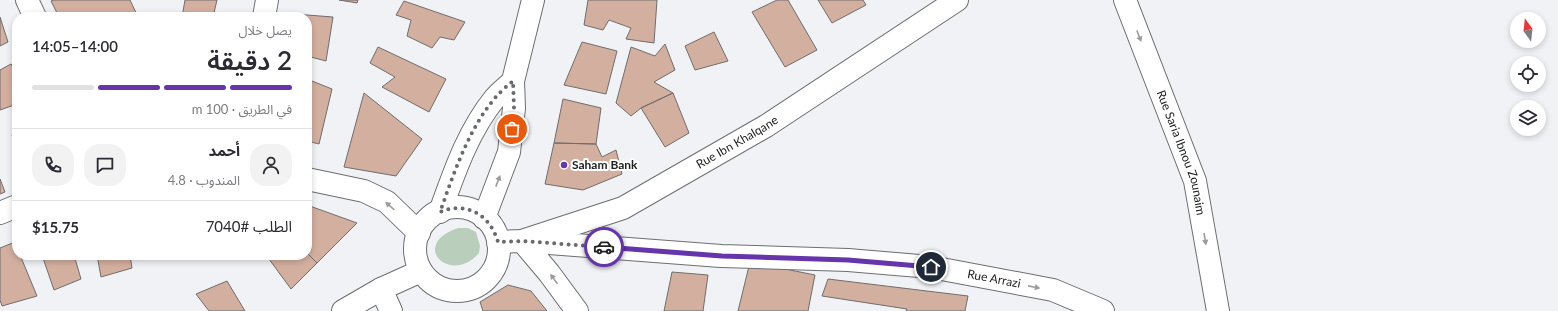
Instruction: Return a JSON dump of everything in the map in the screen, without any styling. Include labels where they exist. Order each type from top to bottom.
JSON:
[{"type":"street","points":[[27,0],[33,12]]},
{"type":"street","points":[[265,12],[267,0]]},
{"type":"street","points":[[484,218],[509,152],[514,108],[513,81],[533,0]]},
{"type":"street","name":"Rue Ibn Khalqane","points":[[498,242],[522,241],[623,208],[766,126],[957,0]]},
{"type":"street","name":"Rue Saria Ibnou Zounaim","points":[[1125,0],[1194,181],[1218,311]]},
{"type":"street","points":[[440,212],[459,160],[473,133],[496,97],[513,81]]},
{"type":"street","points":[[312,181],[364,191],[387,202],[419,232]]},
{"type":"street","points":[[0,213],[12,208]]},
{"type":"street","points":[[451,208],[463,208],[470,210],[484,218],[492,227],[498,242],[498,254],[493,270],[484,281],[472,288],[455,291],[442,288],[430,282],[421,271],[415,250],[419,232],[429,219],[440,212],[451,208]]},
{"type":"street","points":[[522,241],[549,273],[577,311]]},
{"type":"street","name":"Rue Arrazi","points":[[522,241],[722,256],[848,260],[931,267],[1053,290],[1103,311]]},
{"type":"street","points":[[342,311],[382,289],[421,271]]},
{"type":"street","points":[[382,289],[391,311]]},
{"type":"green space","points":[[458,228],[468,228],[476,232],[480,246],[479,253],[468,262],[457,265],[447,264],[439,259],[435,252],[436,244],[443,235]]},
{"type":"building","points":[[130,0],[136,12],[56,12],[51,1]]},
{"type":"building","points":[[185,0],[217,0],[214,12],[183,12]]},
{"type":"building","points":[[339,0],[358,0],[357,3]]},
{"type":"building","points":[[588,0],[657,0],[654,43],[626,39],[631,28],[609,20],[603,30],[584,25]]},
{"type":"building","points":[[777,0],[788,0],[817,50],[785,67],[752,12]]},
{"type":"building","points":[[818,0],[863,0],[866,5],[832,23]]},
{"type":"building","points":[[404,1],[465,22],[454,40],[440,37],[432,48],[407,36],[411,20],[396,15]]},
{"type":"building","points":[[312,15],[333,17],[326,61],[312,57]]},
{"type":"building","points":[[0,17],[8,42],[0,46]]},
{"type":"building","points":[[714,32],[728,61],[695,70],[685,46]]},
{"type":"building","points":[[582,42],[617,51],[606,94],[564,85]]},
{"type":"building","points":[[665,44],[675,70],[654,82],[673,93],[641,108],[631,116],[616,103],[631,47],[655,56]]},
{"type":"building","points":[[378,47],[446,79],[429,112],[382,87],[395,77],[370,63]]},
{"type":"building","points":[[11,64],[12,66],[12,106],[0,110],[0,70]]},
{"type":"building","points":[[312,81],[332,89],[319,144],[312,142]]},
{"type":"building","points":[[364,93],[422,139],[396,176],[344,167]]},
{"type":"building","points":[[673,93],[689,133],[665,147],[641,108]]},
{"type":"building","points":[[563,99],[601,108],[596,144],[554,143]]},
{"type":"building","points":[[554,143],[596,144],[602,157],[616,150],[622,174],[583,190],[545,184]]},
{"type":"building","points":[[0,179],[5,192],[0,194]]},
{"type":"building","points":[[312,207],[357,223],[317,263],[312,258]]},
{"type":"building","points":[[12,243],[12,260],[22,260],[37,296],[2,306],[0,300],[0,248]]},
{"type":"building","points":[[312,258],[317,263],[291,289],[270,260],[312,260]]},
{"type":"building","points":[[44,260],[75,260],[81,279],[54,290]]},
{"type":"building","points":[[98,260],[131,260],[132,268],[101,277]]},
{"type":"building","points":[[750,262],[815,275],[808,311],[738,311]]},
{"type":"building","points":[[672,272],[708,275],[703,311],[664,311]]},
{"type":"building","points":[[828,279],[968,296],[965,311],[906,311],[907,309],[822,296]]},
{"type":"building","points":[[227,281],[245,311],[209,311],[196,294]]},
{"type":"building","points":[[508,285],[531,291],[547,311],[483,311],[480,302]]},
{"type":"way so far","points":[[512,129],[514,108],[513,81],[496,97],[473,133],[459,160],[440,212],[451,208],[459,208],[477,213],[492,227],[498,242],[522,241],[604,247]]},
{"type":"place","name":"Saham Bank","points":[[564,165]]},
{"type":"route","points":[[604,247],[722,256],[848,260],[931,267]]}]
